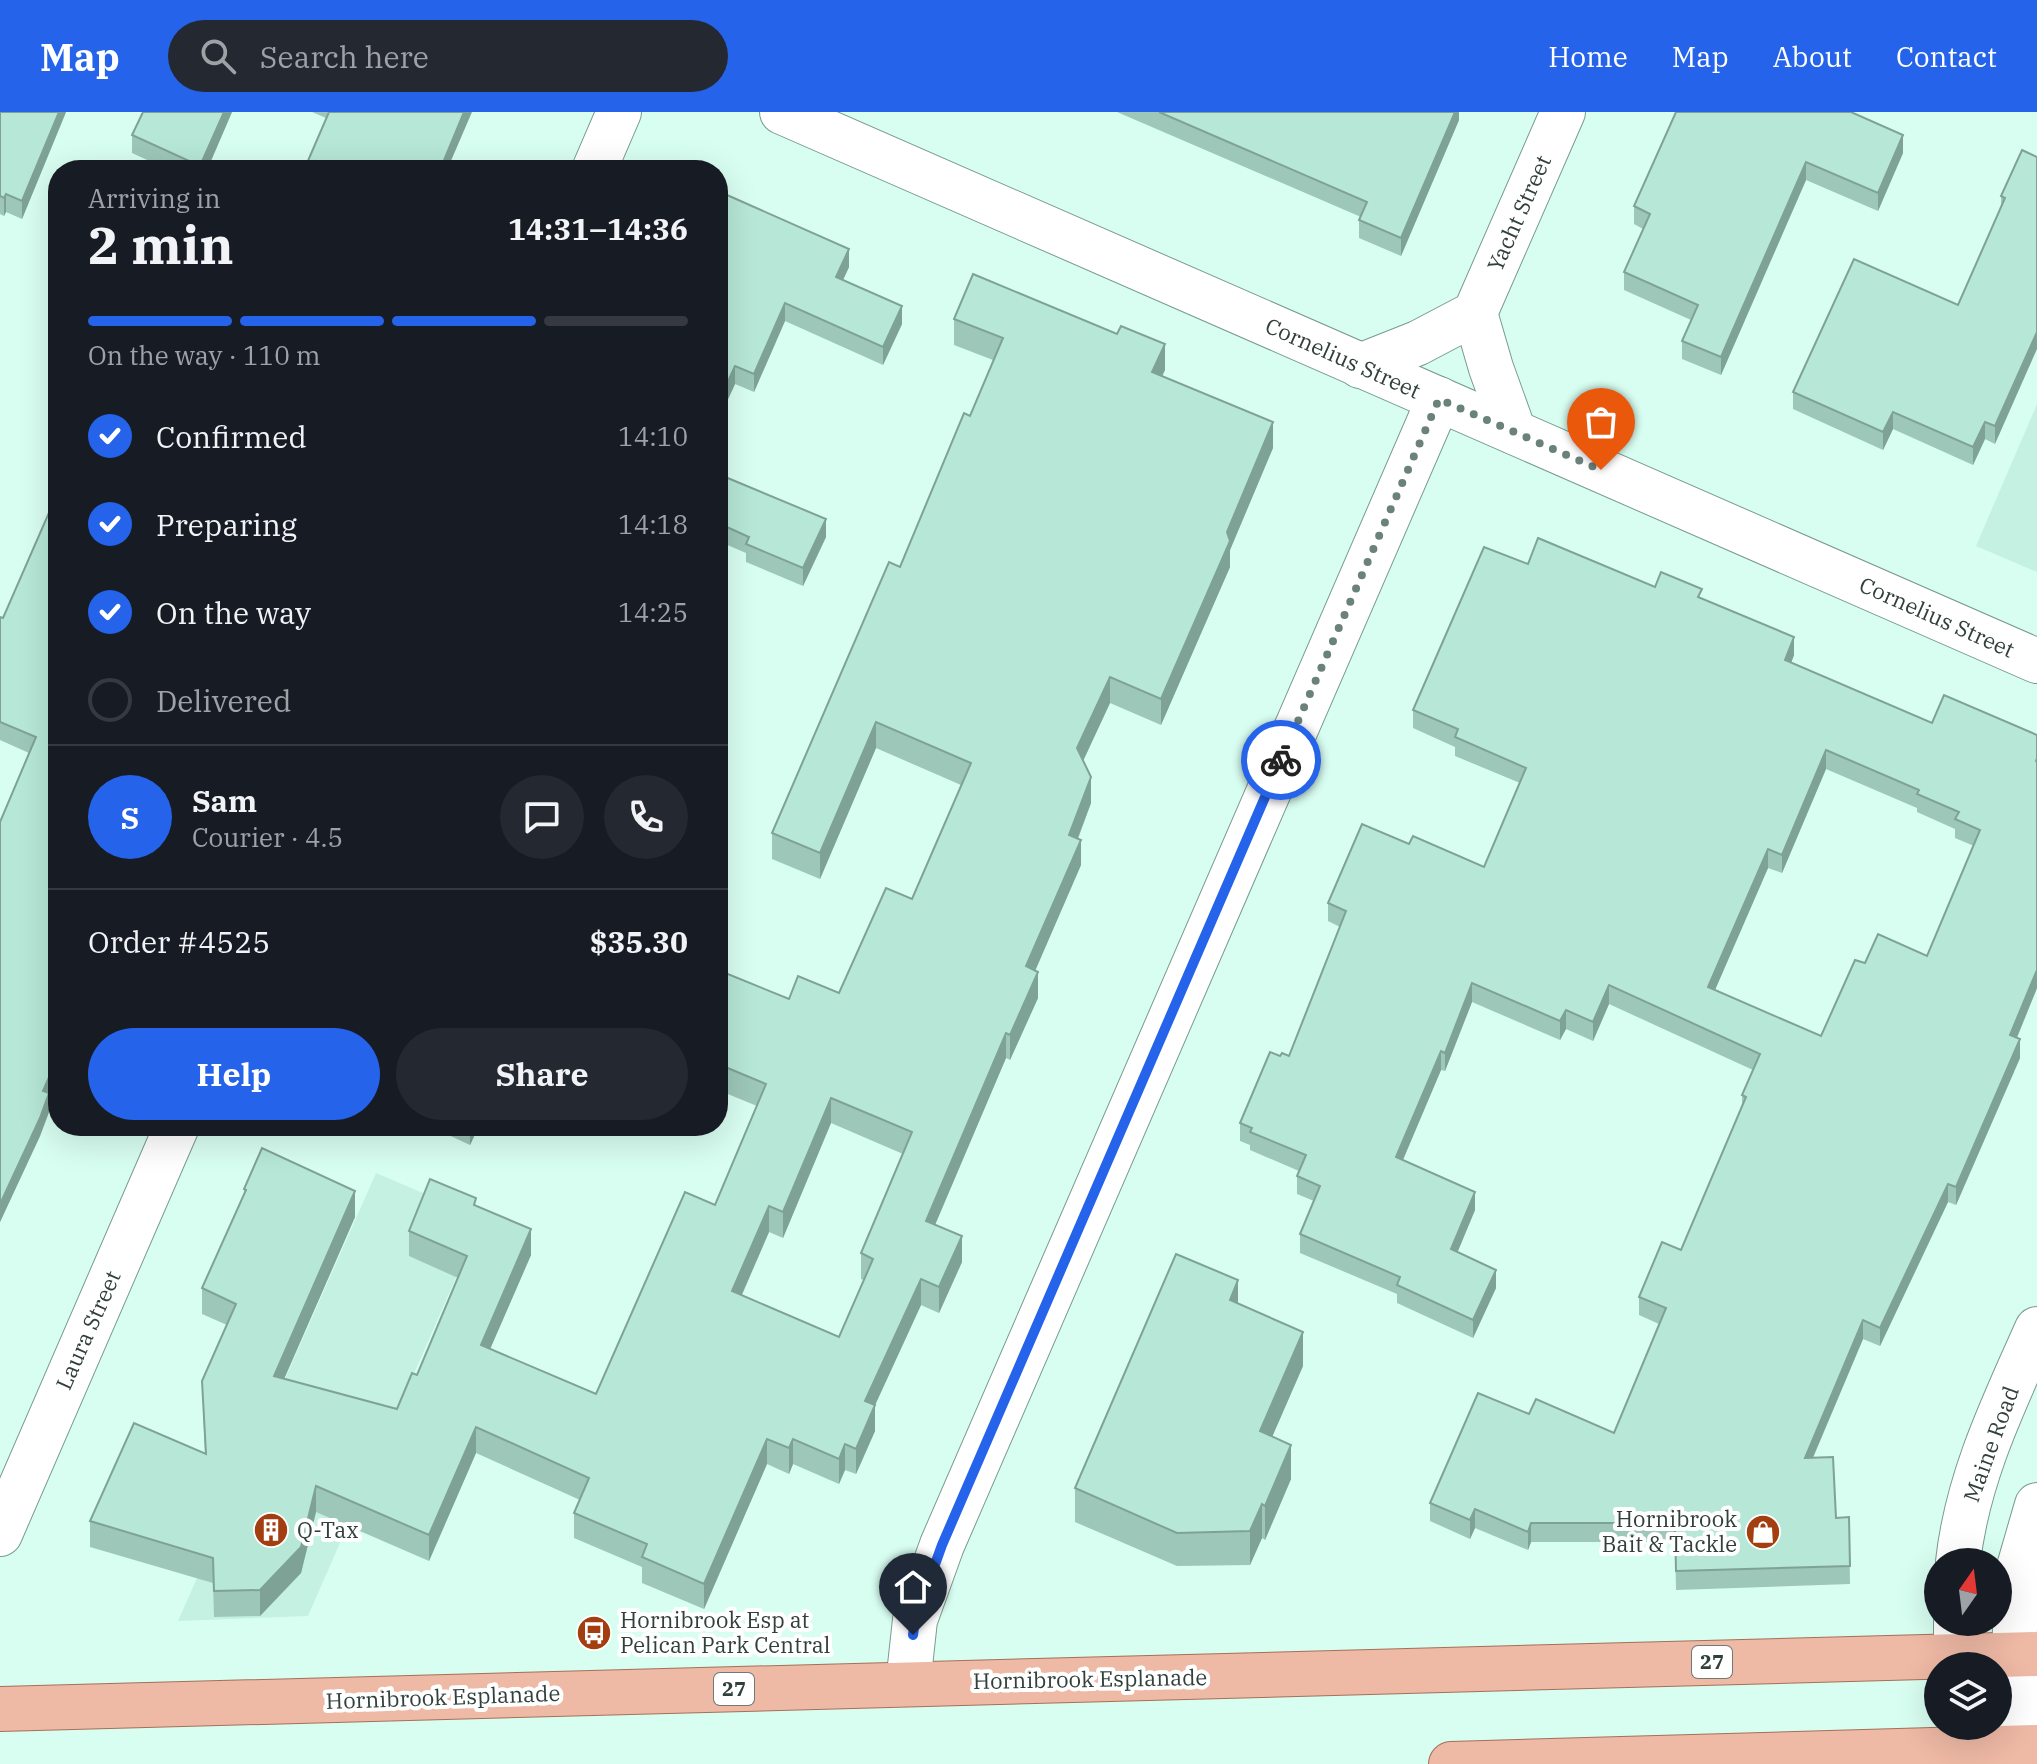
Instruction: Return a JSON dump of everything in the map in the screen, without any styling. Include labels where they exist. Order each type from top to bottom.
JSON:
[{"type":"main road","name":"Hornibrook Esplanade","points":[[0,1709],[908,1684],[1956,1648],[2026,1654]]},
{"type":"main road","points":[[1451,1764],[1924,1740]]},
{"type":"main road","points":[[1974,1740],[2029,1747]]},
{"type":"street","points":[[598,160],[619,112]]},
{"type":"street","name":"Cornelius Street","points":[[782,112],[2037,661]]},
{"type":"street","name":"Yacht Street","points":[[1475,313],[1563,112]]},
{"type":"street","points":[[1360,366],[1418,343],[1475,313],[1514,432]]},
{"type":"street","points":[[908,1684],[915,1620],[942,1545],[1439,399]]},
{"type":"street","name":"Laura Street","points":[[0,1534],[173,1136]]},
{"type":"street","name":"Maine Road","points":[[1960,1548],[1969,1499],[1981,1460],[2037,1329]]},
{"type":"street","points":[[2029,1747],[2026,1654],[2017,1574],[2037,1505]]},
{"type":"shaded area","points":[[2037,404],[2037,572],[1976,546]]},
{"type":"shaded area","points":[[376,1173],[482,1218],[308,1616],[178,1621]]},
{"type":"building","points":[[0,112],[59,112],[22,201],[6,194],[4,198],[0,196]]},
{"type":"building","points":[[143,112],[224,112],[203,160],[187,160],[132,135]]},
{"type":"building","points":[[329,112],[464,112],[444,160],[308,160]]},
{"type":"building","points":[[1159,112],[1455,112],[1401,238],[1359,220],[1367,202]]},
{"type":"building","points":[[1676,112],[1851,112],[1903,135],[1878,193],[1806,162],[1721,357],[1682,341],[1698,305],[1624,272],[1650,214],[1634,206]]},
{"type":"building","points":[[2022,150],[2037,157],[2037,332],[1995,426],[1985,422],[1973,447],[1893,412],[1883,432],[1793,392],[1854,259],[1958,305],[2005,198],[2001,196]]},
{"type":"building","points":[[728,195],[849,249],[836,277],[902,306],[883,347],[785,303],[754,374],[735,366],[728,381]]},
{"type":"building","points":[[973,274],[1117,334],[1121,326],[1165,344],[1152,372],[1273,422],[1227,532],[1230,541],[1161,699],[1110,677],[1077,748],[1091,777],[1069,835],[1081,840],[1026,966],[1038,972],[1010,1035],[1006,1033],[926,1221],[962,1236],[939,1287],[921,1279],[865,1401],[875,1405],[856,1449],[845,1444],[839,1459],[793,1439],[789,1448],[767,1439],[704,1584],[642,1557],[647,1544],[574,1513],[589,1478],[476,1427],[429,1535],[316,1486],[301,1547],[260,1590],[214,1591],[213,1558],[90,1521],[134,1423],[206,1454],[202,1381],[236,1304],[202,1288],[262,1148],[355,1191],[274,1376],[397,1409],[412,1373],[417,1375],[467,1256],[409,1231],[430,1179],[476,1198],[474,1205],[531,1229],[481,1345],[596,1394],[685,1192],[715,1205],[766,1084],[728,1068],[728,974],[789,999],[798,976],[839,993],[886,888],[912,899],[971,763],[876,722],[820,853],[772,833],[889,562],[900,567],[964,413],[970,416],[1003,338],[954,319]],"holes":[[[831,1098],[912,1132],[861,1253],[873,1259],[839,1337],[732,1291],[769,1206],[783,1212]]]},
{"type":"building","points":[[728,478],[826,519],[803,568],[746,544],[749,537],[728,528]]},
{"type":"building","points":[[48,515],[48,1080],[43,1091],[48,1096],[0,1204],[0,822],[36,737],[0,722],[0,617],[3,618]]},
{"type":"building","points":[[1538,538],[1655,587],[1661,572],[1702,589],[1698,597],[1794,637],[1785,660],[1932,723],[1944,695],[2037,735],[2037,970],[2010,1035],[2020,1039],[1956,1187],[1948,1184],[1880,1328],[1863,1320],[1805,1458],[1833,1457],[1836,1518],[1849,1517],[1850,1566],[1676,1571],[1675,1523],[1531,1523],[1528,1532],[1475,1509],[1470,1520],[1430,1503],[1478,1393],[1529,1414],[1536,1399],[1614,1433],[1666,1308],[1639,1297],[1662,1242],[1681,1250],[1746,1097],[1742,1095],[1760,1054],[1609,985],[1593,1022],[1566,1010],[1560,1021],[1472,983],[1445,1053],[1441,1051],[1396,1157],[1475,1192],[1451,1249],[1496,1270],[1473,1320],[1397,1285],[1400,1277],[1300,1234],[1320,1186],[1297,1176],[1306,1155],[1250,1132],[1252,1128],[1240,1123],[1270,1052],[1289,1056],[1346,911],[1328,903],[1362,824],[1409,844],[1413,836],[1484,867],[1526,768],[1455,737],[1458,729],[1413,710],[1484,547],[1528,564]],"holes":[[[1826,750],[1919,790],[1917,794],[1959,812],[1955,819],[1980,830],[1927,956],[1878,934],[1865,963],[1855,960],[1821,1036],[1708,987],[1768,849],[1782,855]]]},
{"type":"building","points":[[1176,1254],[1238,1280],[1230,1300],[1303,1332],[1260,1431],[1291,1445],[1265,1506],[1262,1504],[1250,1531],[1177,1533],[1075,1488]]},
{"type":"way so far","points":[[1281,760],[1439,399],[1601,470]]},
{"type":"place","name":"Q-Tax","points":[[271,1530]]},
{"type":"place","name":"Hornibrook Bait & Tackle","points":[[1763,1532]]},
{"type":"place","name":"Hornibrook Esp at Pelican Park Central","points":[[594,1633]]},
{"type":"route","points":[[913,1635],[915,1620],[942,1545],[1281,760]]}]
